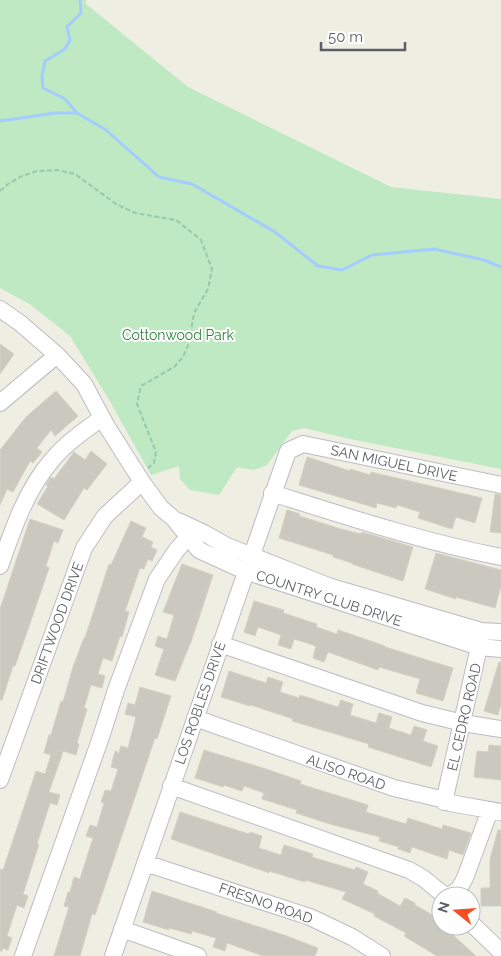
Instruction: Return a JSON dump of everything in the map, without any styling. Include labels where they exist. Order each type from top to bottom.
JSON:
[{"type":"street","name":"COUNTRY CLUB DRIVE","points":[[0,309],[57,354],[84,384],[102,418],[140,479],[161,508],[174,519],[199,550],[246,571],[480,639],[501,632]]},
{"type":"street","points":[[0,403],[57,354]]},
{"type":"street","points":[[0,566],[26,500],[40,476],[53,459],[82,432],[102,418]]},
{"type":"street","name":"SAN MIGUEL DRIVE","points":[[288,451],[303,444],[501,485]]},
{"type":"street","name":"LOS ROBLES DRIVE","points":[[113,956],[288,451]]},
{"type":"street","name":"DRIFTWOOD DRIVE","points":[[0,780],[84,548],[105,516],[140,479]]},
{"type":"street","points":[[272,493],[420,538],[501,556]]},
{"type":"street","name":"COUNTRY CLUB DRIVE","points":[[174,519],[227,546],[331,587],[480,639],[501,649]]},
{"type":"street","points":[[23,956],[157,579],[188,537]]},
{"type":"street","name":"EL CEDRO ROAD","points":[[444,802],[480,639]]},
{"type":"street","points":[[220,644],[422,713],[462,723],[501,729]]},
{"type":"street","name":"ALISO ROAD","points":[[195,718],[394,788],[441,798],[444,802],[496,811]]},
{"type":"street","points":[[171,786],[409,870],[433,886]]},
{"type":"street","points":[[461,886],[496,811]]},
{"type":"street","name":"FRESNO ROAD","points":[[145,863],[310,917],[352,937],[382,956]]},
{"type":"street","points":[[122,929],[198,956]]},
{"type":"street","points":[[481,933],[501,952]]},
{"type":"path","points":[[0,191],[22,176],[37,171],[57,170],[75,174],[116,204],[135,213],[176,220],[200,240],[212,269],[208,290],[194,313],[189,343],[183,357],[174,367],[141,386],[137,404],[156,452],[154,463],[140,479]]},
{"type":"green space","name":"Cottonwood Park","points":[[0,0],[86,0],[86,4],[188,87],[391,187],[501,199],[501,469],[304,428],[292,431],[267,465],[254,470],[237,467],[219,495],[190,490],[180,479],[179,466],[151,475],[108,398],[70,336],[31,305],[0,288]]},
{"type":"building","points":[[0,344],[14,354],[0,374]]},
{"type":"building","points":[[56,391],[78,416],[55,436],[51,430],[37,448],[42,452],[33,463],[30,461],[13,492],[7,489],[0,505],[0,450],[26,417]]},
{"type":"building","points":[[91,451],[107,464],[87,490],[84,488],[64,520],[37,504],[51,477],[54,479],[74,452],[85,460]]},
{"type":"building","points":[[307,457],[350,471],[350,469],[370,475],[371,472],[482,498],[475,523],[456,517],[452,529],[418,518],[420,512],[397,505],[396,508],[377,503],[376,508],[299,485]]},
{"type":"building","points":[[495,494],[501,495],[501,533],[490,532]]},
{"type":"building","points":[[287,510],[300,514],[299,516],[341,529],[361,534],[362,532],[413,547],[403,581],[333,557],[333,555],[279,538]]},
{"type":"building","points":[[30,519],[63,530],[58,543],[54,541],[46,566],[49,568],[15,666],[13,666],[2,700],[0,700],[0,609]]},
{"type":"building","points":[[131,521],[146,528],[142,537],[153,542],[151,547],[157,550],[152,561],[148,559],[144,569],[140,568],[125,611],[129,612],[122,637],[120,636],[112,661],[103,658],[98,674],[105,676],[102,688],[91,685],[84,708],[87,709],[77,743],[79,744],[76,755],[63,751],[49,792],[60,795],[57,805],[50,803],[23,894],[28,896],[24,908],[17,905],[7,936],[12,938],[8,950],[3,948],[0,951],[0,869],[3,870],[36,771],[45,774],[51,755],[44,753],[49,735],[51,735],[61,701],[63,702],[73,667],[85,638],[109,564],[111,565]]},
{"type":"building","points":[[436,553],[501,570],[501,586],[495,608],[456,597],[456,599],[425,589]]},
{"type":"building","points":[[182,564],[213,575],[192,639],[175,681],[155,675],[164,649],[155,646],[158,636],[167,639],[174,615],[163,612]]},
{"type":"building","points":[[254,601],[284,610],[283,613],[317,624],[316,627],[337,634],[338,630],[453,668],[443,701],[416,693],[420,679],[379,667],[378,670],[328,652],[324,662],[313,658],[316,646],[294,639],[291,649],[278,645],[281,635],[258,627],[255,636],[244,632]]},
{"type":"building","points":[[499,662],[501,662],[501,704],[498,715],[484,711]]},
{"type":"building","points":[[229,671],[266,683],[268,677],[283,682],[280,692],[299,698],[300,695],[338,707],[341,700],[353,704],[350,715],[376,723],[379,713],[392,717],[389,728],[411,735],[414,726],[427,730],[423,741],[438,746],[431,767],[368,747],[369,744],[221,697]]},
{"type":"building","points":[[140,687],[171,696],[95,915],[92,914],[80,956],[54,956],[69,907],[64,906],[68,892],[70,892],[74,877],[80,879],[93,838],[86,836],[90,825],[97,827],[104,803],[101,802],[105,790],[111,791],[118,769],[111,767],[115,751],[119,753],[121,746],[128,748],[136,717],[125,714],[128,703],[135,705]]},
{"type":"building","points":[[489,745],[501,746],[501,780],[474,777],[477,751],[488,752]]},
{"type":"building","points":[[204,750],[301,781],[300,784],[368,805],[366,812],[406,824],[408,818],[442,829],[443,825],[471,833],[463,855],[449,850],[447,859],[412,847],[410,853],[398,849],[399,847],[379,841],[380,837],[296,813],[297,810],[262,799],[264,793],[244,786],[242,791],[195,778]]},
{"type":"building","points":[[180,812],[249,834],[250,832],[262,836],[259,848],[281,855],[284,845],[313,854],[312,857],[355,870],[356,867],[368,872],[363,884],[378,891],[377,893],[400,906],[405,898],[431,914],[431,936],[454,936],[476,956],[437,956],[404,936],[406,933],[374,916],[375,914],[342,899],[346,892],[269,871],[269,873],[171,839]]},
{"type":"building","points":[[498,830],[501,830],[501,906],[481,906],[481,888],[490,888],[490,859]]},
{"type":"building","points":[[152,891],[318,948],[315,956],[263,956],[227,943],[225,951],[213,947],[216,938],[192,931],[191,934],[169,928],[169,930],[143,922]]},
{"type":"waterway","points":[[77,113],[65,99],[43,88],[42,76],[45,61],[65,49],[70,40],[67,27],[81,13],[80,0]]},
{"type":"waterway","points":[[0,121],[55,113],[77,113],[106,130],[159,177],[192,184],[275,232],[318,266],[342,270],[372,255],[434,249],[484,260],[501,267]]}]
